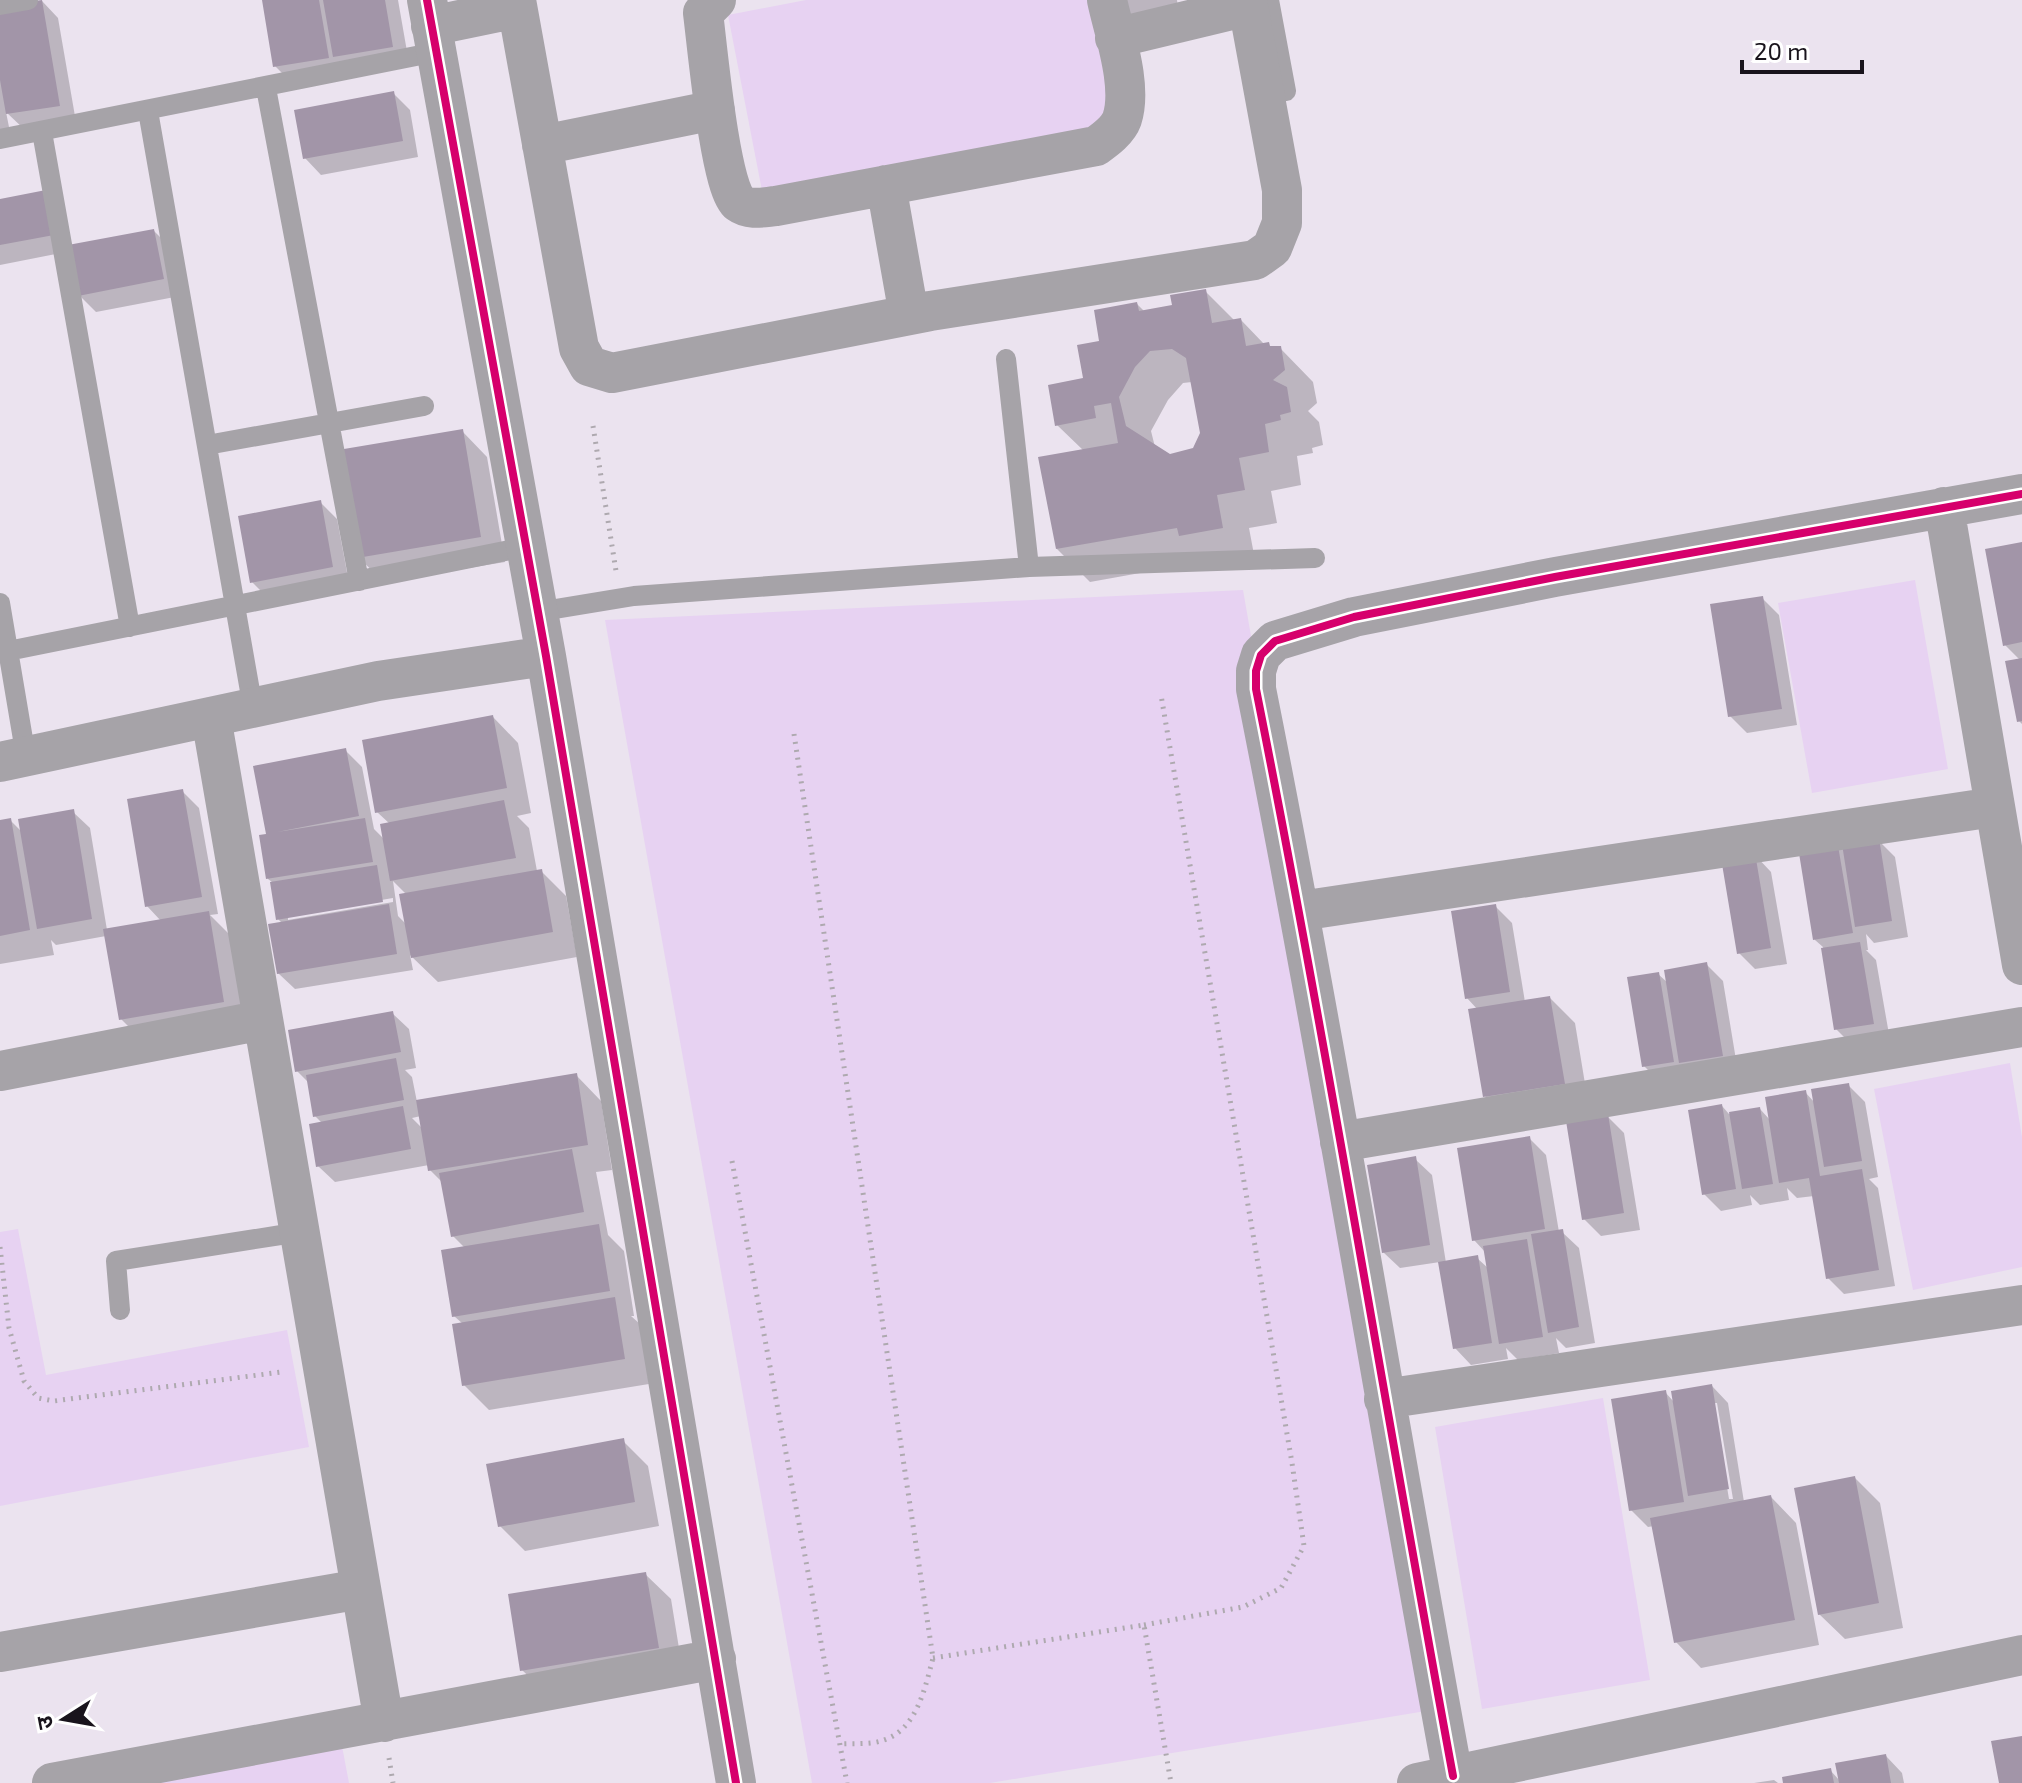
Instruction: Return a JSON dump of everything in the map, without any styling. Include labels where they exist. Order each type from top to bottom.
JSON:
[{"type":"street","points":[[716,0],[703,13],[715,110],[730,186],[736,201],[748,208],[776,206],[1096,146],[1110,136],[1122,120],[1125,86],[1111,19],[1255,2],[1282,190],[1282,223],[1272,248],[1255,260],[909,315],[612,373],[589,366],[579,348],[516,4],[432,26],[546,656],[736,1783]]},
{"type":"street","points":[[542,145],[715,110]]},
{"type":"street","points":[[886,185],[909,315]]},
{"type":"street","points":[[2022,494],[1354,617],[1275,641],[1261,655],[1256,671],[1256,689],[1300,911],[1384,1399],[1435,1780],[2022,1655]]},
{"type":"street","points":[[1944,507],[2022,965]]},
{"type":"street","points":[[13,760],[378,681],[546,656]]},
{"type":"street","points":[[211,717],[384,1722]]},
{"type":"street","points":[[1300,911],[1994,807]]},
{"type":"street","points":[[0,1071],[263,1020]]},
{"type":"street","points":[[1340,1142],[2022,1027]]},
{"type":"street","points":[[1384,1399],[2022,1305]]},
{"type":"street","points":[[0,1652],[361,1589]]},
{"type":"street","points":[[52,1783],[716,1659]]},
{"type":"lane","points":[[0,5],[28,0]]},
{"type":"lane","points":[[1255,2],[1286,91]]},
{"type":"lane","points":[[0,139],[266,88],[432,26]]},
{"type":"lane","points":[[266,88],[359,581]]},
{"type":"lane","points":[[148,111],[253,708]]},
{"type":"lane","points":[[42,132],[130,627]]},
{"type":"lane","points":[[1006,359],[1029,567]]},
{"type":"lane","points":[[207,445],[424,406]]},
{"type":"lane","points":[[8,651],[525,547]]},
{"type":"lane","points":[[537,612],[620,597],[1029,567],[1315,558]]},
{"type":"lane","points":[[0,603],[8,651],[13,760]]},
{"type":"lane","points":[[120,1310],[116,1261],[300,1232]]},
{"type":"path","points":[[593,426],[620,597]]},
{"type":"path","points":[[933,1658],[1243,1607],[1281,1588],[1304,1546],[1161,695]]},
{"type":"path","points":[[794,734],[933,1658],[923,1694],[910,1722],[885,1740],[840,1744]]},
{"type":"path","points":[[732,1161],[847,1783]]},
{"type":"path","points":[[0,1247],[9,1328],[24,1381],[38,1398],[54,1401],[323,1366]]},
{"type":"path","points":[[1144,1625],[1171,1783]]},
{"type":"shaded area","points":[[806,0],[1092,0],[1118,133],[764,201],[728,15]]},
{"type":"shaded area","points":[[1915,580],[1948,769],[1812,793],[1778,603]]},
{"type":"shaded area","points":[[1243,590],[1438,1709],[990,1783],[812,1783],[605,620]]},
{"type":"shaded area","points":[[2010,1063],[2022,1137],[2022,1267],[1913,1290],[1874,1089]]},
{"type":"shaded area","points":[[18,1229],[46,1375],[287,1330],[309,1447],[0,1506],[0,1232]]},
{"type":"shaded area","points":[[1603,1398],[1650,1680],[1482,1709],[1435,1427]]},
{"type":"shaded area","points":[[341,1741],[349,1783],[120,1783]]},
{"type":"building","points":[[42,0],[60,106],[6,114],[0,80],[0,6]]},
{"type":"building","points":[[262,0],[319,0],[329,58],[273,67]]},
{"type":"building","points":[[323,0],[385,0],[393,47],[333,57]]},
{"type":"building","points":[[394,91],[403,141],[303,159],[294,110]]},
{"type":"building","points":[[46,190],[54,235],[0,245],[0,199]]},
{"type":"building","points":[[154,229],[164,279],[78,296],[68,245]]},
{"type":"building","points":[[1206,289],[1212,323],[1241,318],[1246,346],[1269,342],[1270,346],[1281,346],[1285,370],[1273,380],[1287,387],[1291,412],[1280,415],[1281,420],[1265,424],[1269,452],[1239,458],[1245,490],[1217,495],[1223,528],[1179,536],[1177,528],[1056,549],[1038,457],[1118,443],[1111,403],[1094,406],[1096,418],[1055,426],[1048,385],[1083,378],[1077,345],[1099,341],[1094,310],[1137,302],[1139,311],[1172,305],[1170,295]],"holes":[[[1172,349],[1186,358],[1200,433],[1193,448],[1170,454],[1126,426],[1119,397],[1135,367],[1150,351]]]},
{"type":"building","points":[[463,429],[481,537],[357,558],[338,450]]},
{"type":"building","points":[[321,500],[333,567],[250,583],[238,516]]},
{"type":"building","points":[[2022,542],[2022,642],[2003,646],[1985,549]]},
{"type":"building","points":[[1763,596],[1782,709],[1728,717],[1710,604]]},
{"type":"building","points":[[2022,658],[2022,721],[2017,722],[2005,661]]},
{"type":"building","points":[[493,715],[507,788],[375,813],[362,740]]},
{"type":"building","points":[[346,748],[359,816],[277,832],[365,818],[373,862],[266,879],[259,835],[266,834],[253,766]]},
{"type":"building","points":[[183,789],[202,897],[145,907],[127,799]]},
{"type":"building","points":[[504,800],[516,858],[390,881],[380,824]]},
{"type":"building","points":[[74,809],[92,919],[37,929],[18,819]]},
{"type":"building","points":[[11,818],[30,930],[0,936],[0,820]]},
{"type":"building","points":[[1879,838],[1892,921],[1855,927],[1842,844]]},
{"type":"building","points":[[1837,840],[1853,933],[1813,940],[1798,847]]},
{"type":"building","points":[[1755,853],[1771,948],[1737,954],[1721,858]]},
{"type":"building","points":[[377,865],[383,902],[276,920],[270,882]]},
{"type":"building","points":[[542,869],[553,932],[411,958],[399,894]]},
{"type":"building","points":[[389,904],[397,954],[277,974],[268,924]]},
{"type":"building","points":[[1496,904],[1510,992],[1465,999],[1451,911]]},
{"type":"building","points":[[209,911],[224,1002],[119,1020],[103,929]]},
{"type":"building","points":[[1860,942],[1874,1024],[1834,1030],[1821,948]]},
{"type":"building","points":[[1707,962],[1723,1056],[1679,1063],[1664,970]]},
{"type":"building","points":[[1659,972],[1674,1062],[1642,1067],[1627,977]]},
{"type":"building","points":[[1550,996],[1565,1084],[1483,1097],[1468,1009]]},
{"type":"building","points":[[393,1011],[401,1052],[295,1072],[288,1030]]},
{"type":"building","points":[[396,1058],[404,1100],[313,1117],[306,1075]]},
{"type":"building","points":[[577,1073],[588,1145],[428,1171],[416,1100]]},
{"type":"building","points":[[1849,1083],[1862,1161],[1824,1167],[1811,1089]]},
{"type":"building","points":[[1806,1090],[1820,1176],[1862,1169],[1879,1270],[1826,1279],[1809,1178],[1779,1183],[1765,1097]]},
{"type":"building","points":[[1722,1104],[1736,1189],[1702,1195],[1688,1110]]},
{"type":"building","points":[[403,1106],[411,1149],[316,1167],[309,1124]]},
{"type":"building","points":[[1760,1107],[1773,1184],[1742,1189],[1729,1112]]},
{"type":"building","points":[[1608,1114],[1624,1213],[1582,1220],[1566,1121]]},
{"type":"building","points":[[1530,1136],[1545,1229],[1472,1241],[1457,1148]]},
{"type":"building","points":[[572,1149],[584,1212],[451,1237],[439,1173]]},
{"type":"building","points":[[1416,1156],[1430,1245],[1382,1253],[1367,1165]]},
{"type":"building","points":[[599,1224],[610,1291],[452,1317],[441,1250]]},
{"type":"building","points":[[1563,1229],[1579,1327],[1548,1333],[1531,1234]]},
{"type":"building","points":[[1527,1239],[1543,1337],[1499,1344],[1483,1246]]},
{"type":"building","points":[[1478,1255],[1492,1343],[1453,1349],[1438,1262]]},
{"type":"building","points":[[615,1297],[625,1359],[462,1386],[452,1324]]},
{"type":"building","points":[[1712,1384],[1729,1489],[1688,1496],[1671,1391]]},
{"type":"building","points":[[1666,1390],[1684,1502],[1629,1511],[1611,1399]]},
{"type":"building","points":[[624,1438],[635,1502],[498,1527],[486,1464]]},
{"type":"building","points":[[1855,1476],[1879,1603],[1818,1615],[1794,1488]]},
{"type":"building","points":[[1771,1495],[1795,1620],[1674,1643],[1650,1518]]},
{"type":"building","points":[[646,1572],[659,1648],[520,1671],[508,1594]]},
{"type":"building","points":[[2022,1736],[2022,1783],[1999,1783],[1991,1741]]},
{"type":"building","points":[[1886,1754],[1891,1783],[1839,1783],[1835,1763]]},
{"type":"building","points":[[1831,1768],[1834,1783],[1783,1783],[1782,1777]]},
{"type":"cycle path","points":[[427,0],[546,656],[736,1783]]},
{"type":"cycle path","points":[[1453,1776],[1308,960],[1256,689],[1256,671],[1261,655],[1275,641],[1354,617],[1555,577],[2022,494]]}]
